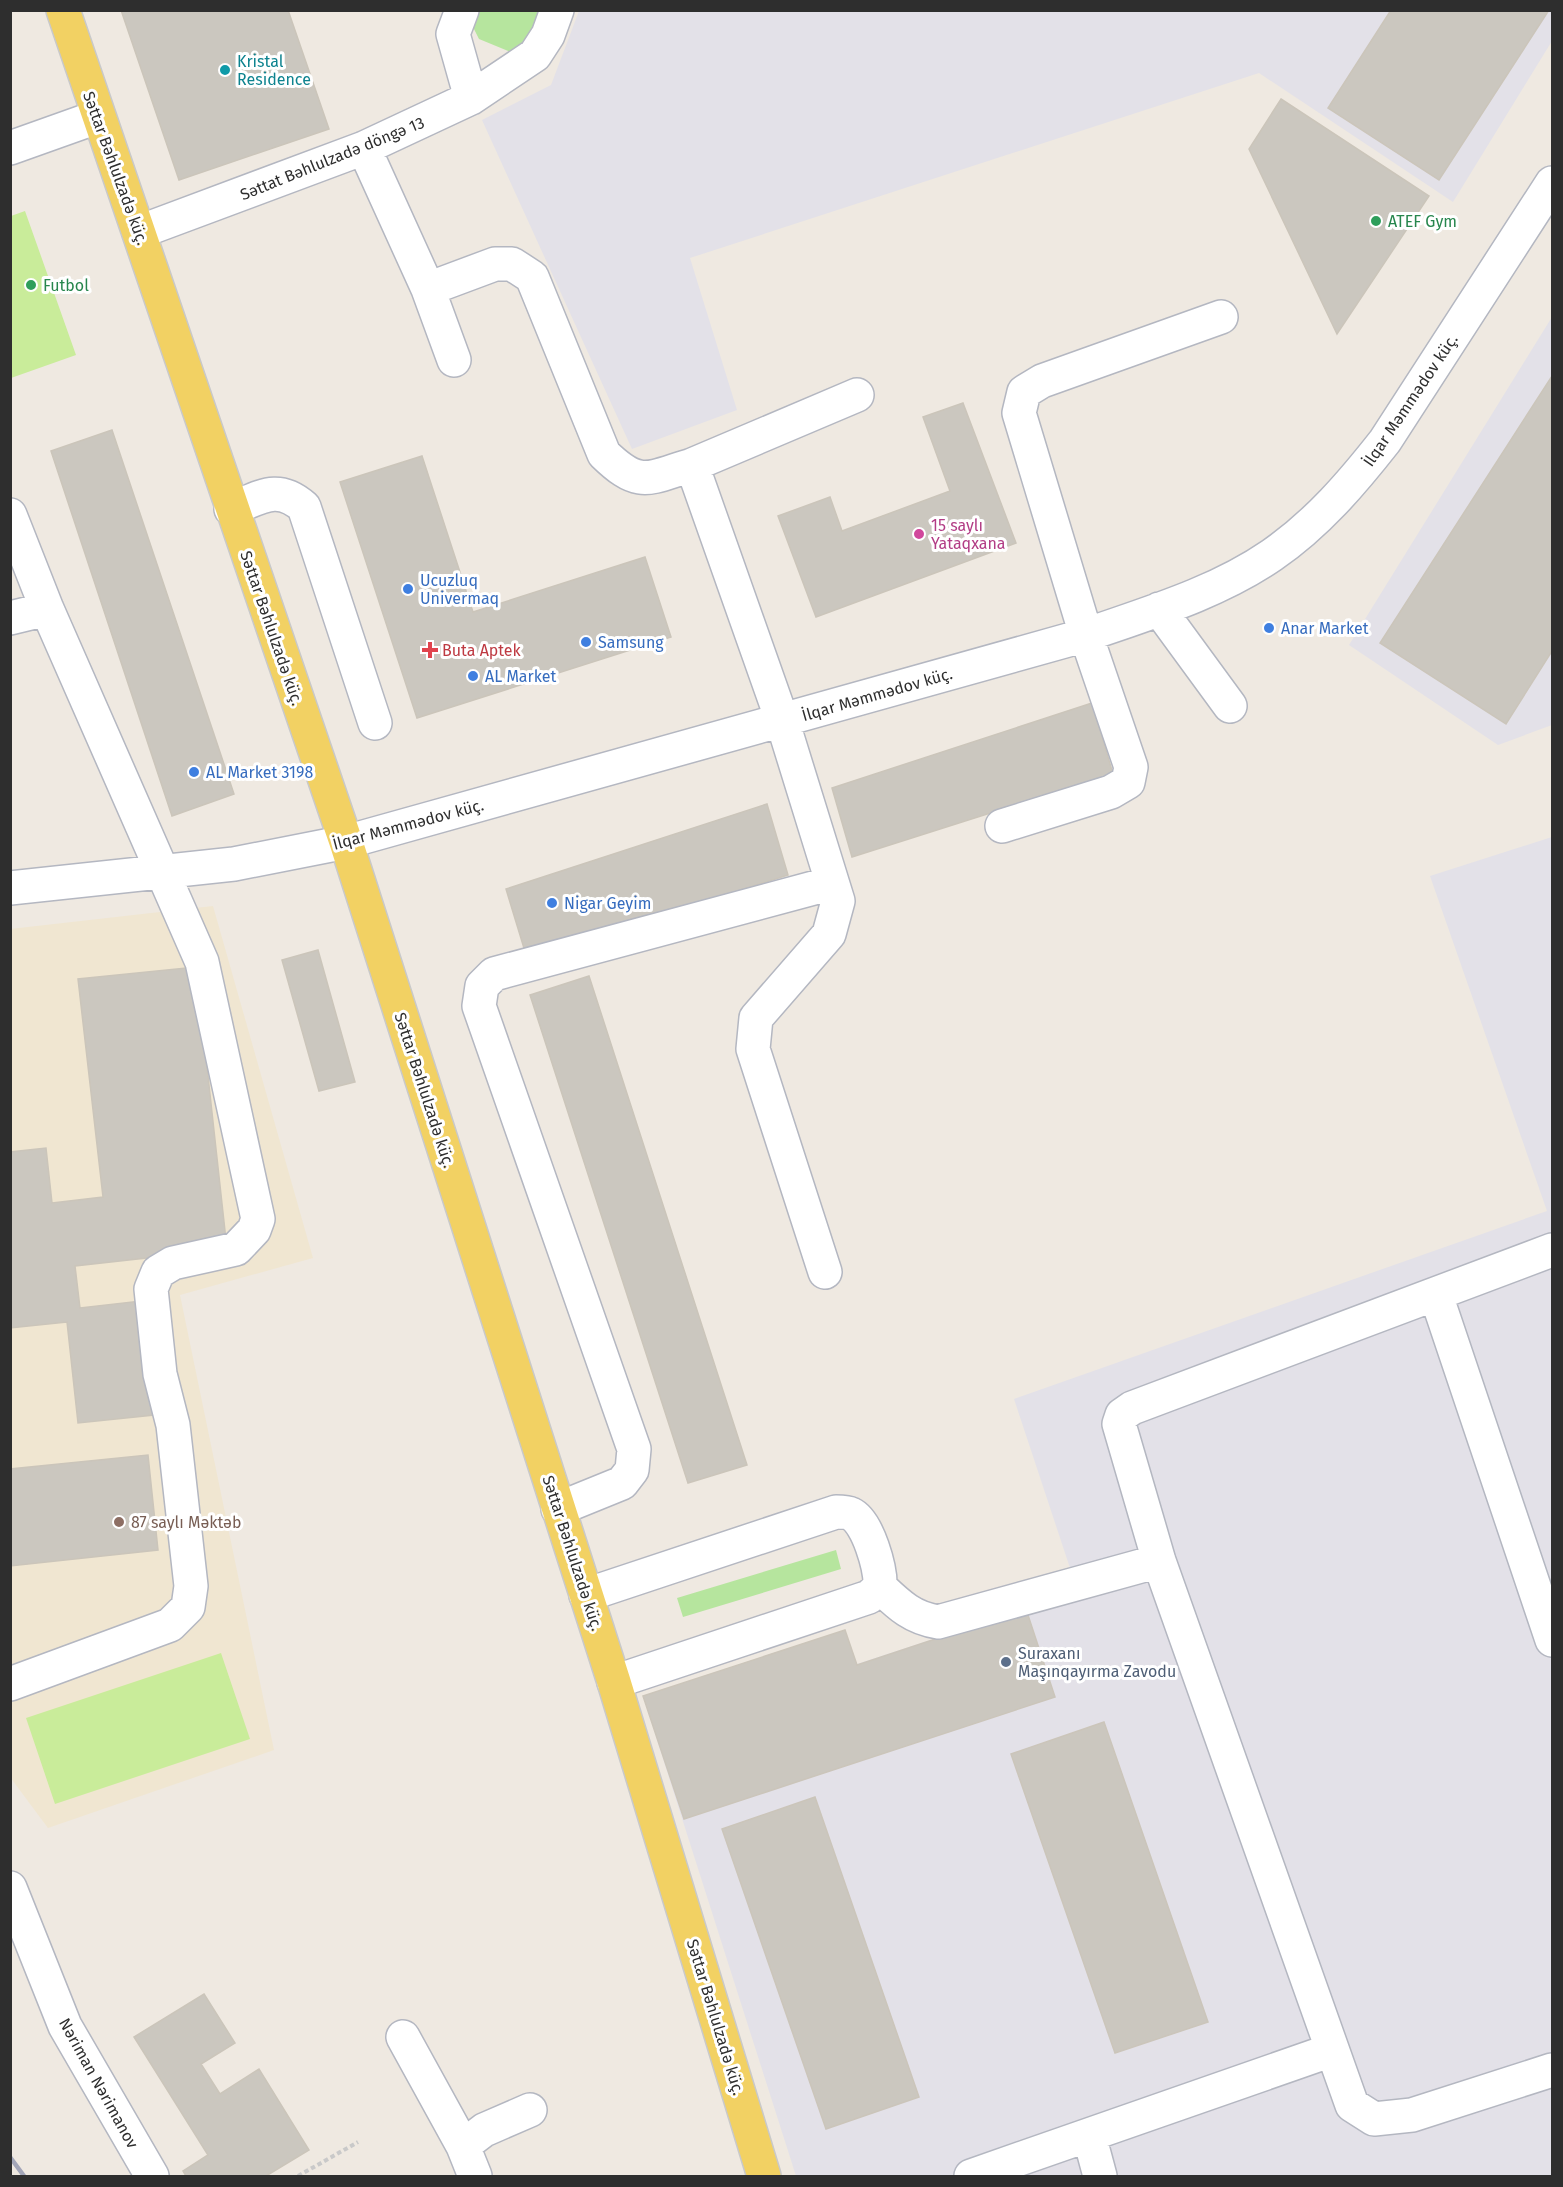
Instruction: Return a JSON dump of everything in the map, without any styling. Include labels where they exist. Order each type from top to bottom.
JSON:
[{"type":"main road","name":"Səttar Bəhlulzadə küç.","points":[[63,10],[97,117],[139,232],[231,509],[346,842],[614,1682],[764,2176]]},
{"type":"street","points":[[462,10],[453,34],[471,98]]},
{"type":"street","name":"Səttat Bəhlulzadə döngə 13","points":[[139,232],[364,148],[471,98],[535,55],[548,35],[557,10]]},
{"type":"street","points":[[10,148],[97,117]]},
{"type":"street","points":[[364,148],[428,290],[454,360]]},
{"type":"street","name":"İlqar Məmmədov küç.","points":[[10,888],[234,864],[346,842],[1086,635],[1159,609],[1241,574],[1273,555],[1328,509],[1385,441],[1552,183]]},
{"type":"street","points":[[428,290],[495,264],[512,264],[532,277],[604,454],[624,473],[644,479],[692,465],[857,395]]},
{"type":"street","points":[[1002,826],[1111,792],[1128,782],[1131,767],[1086,635],[1019,413],[1024,392],[1042,381],[1221,317]]},
{"type":"street","points":[[692,465],[782,720],[838,901],[829,934],[756,1018],[753,1049],[825,1272]]},
{"type":"street","points":[[231,509],[275,492],[292,496],[304,507],[375,723]]},
{"type":"street","points":[[10,515],[47,609],[202,962],[258,1219],[254,1230],[236,1249],[172,1263],[158,1272],[151,1289],[160,1374],[174,1437],[191,1586],[188,1607],[170,1626],[10,1684]]},
{"type":"street","points":[[10,618],[47,609]]},
{"type":"street","points":[[1159,609],[1230,706]]},
{"type":"street","points":[[558,1509],[622,1483],[632,1470],[634,1449],[479,1006],[482,986],[494,974],[832,883]]},
{"type":"street","points":[[1552,1250],[1132,1408],[1122,1414],[1119,1424],[1159,1561],[1352,2105],[1374,2119],[1412,2115],[1552,2070]]},
{"type":"street","points":[[1436,1295],[1552,1640]]},
{"type":"street","points":[[586,1595],[836,1512],[851,1514],[863,1524],[881,1574],[880,1587],[869,1597],[614,1682]]},
{"type":"street","points":[[880,1587],[906,1611],[920,1619],[938,1622],[1159,1561]]},
{"type":"street","name":"Nəriman Nərimanov","points":[[10,1888],[65,2026],[152,2176]]},
{"type":"street","points":[[403,2037],[463,2146],[475,2176]]},
{"type":"street","points":[[971,2176],[1332,2050]]},
{"type":"street","points":[[463,2146],[484,2130],[530,2110]]},
{"type":"street","points":[[1089,2135],[1100,2176]]},
{"type":"path","points":[[298,2176],[358,2142]]},
{"type":"shaded area","points":[[579,11],[1552,11],[1552,41],[1453,202],[1259,73],[690,258],[737,410],[632,449],[482,120],[551,85]]},
{"type":"shaded area","points":[[1552,317],[1552,725],[1498,745],[1349,645]]},
{"type":"shaded area","name":"Suraxanı Maşınqayırma Zavodu","points":[[1552,837],[1552,2176],[796,2176],[643,1696],[845,1630],[857,1664],[1025,1609],[1019,1586],[1070,1568],[1014,1399],[1547,1211],[1430,876]]},
{"type":"shaded area","name":"87 saylı Məktəb","points":[[213,906],[313,1258],[180,1295],[274,1750],[48,1828],[10,1777],[10,929]]},
{"type":"green space","points":[[478,11],[539,11],[532,31],[513,53],[479,39],[472,25]]},
{"type":"green space","name":"Futbol","points":[[25,211],[76,355],[11,378],[11,216]]},
{"type":"green space","points":[[836,1550],[841,1569],[683,1617],[677,1598]]},
{"type":"green space","points":[[221,1653],[250,1739],[55,1804],[26,1718]]},
{"type":"building","name":"Kristal Residence","points":[[121,10],[288,10],[329,129],[179,180]]},
{"type":"building","points":[[1391,10],[1549,10],[1439,180],[1328,108]]},
{"type":"building","points":[[1281,99],[1429,196],[1337,334],[1249,149]]},
{"type":"building","points":[[1552,376],[1552,651],[1506,724],[1380,643]]},
{"type":"building","points":[[963,403],[1016,543],[816,617],[778,516],[830,497],[842,531],[950,491],[923,417]]},
{"type":"building","points":[[112,430],[234,794],[172,816],[51,451]]},
{"type":"building","points":[[422,456],[473,612],[645,557],[671,637],[417,718],[340,482]]},
{"type":"building","points":[[1092,703],[1113,774],[852,857],[832,788]]},
{"type":"building","points":[[767,804],[788,875],[527,958],[506,889]]},
{"type":"building","points":[[318,950],[355,1082],[319,1091],[282,960]]},
{"type":"building","points":[[196,967],[227,1249],[75,1266],[80,1308],[141,1301],[154,1415],[78,1423],[67,1322],[10,1328],[10,1152],[46,1148],[52,1203],[103,1197],[78,979]]},
{"type":"building","points":[[589,976],[747,1465],[688,1483],[530,995]]},
{"type":"building","points":[[148,1455],[158,1550],[10,1566],[10,1469]]},
{"type":"building","points":[[1026,1609],[1055,1697],[684,1819],[643,1696],[845,1630],[857,1665]]},
{"type":"building","points":[[1104,1722],[1208,2022],[1115,2053],[1011,1754]]},
{"type":"building","points":[[815,1797],[919,2097],[826,2129],[722,1829]]},
{"type":"building","points":[[204,1994],[235,2043],[201,2064],[220,2094],[259,2069],[309,2150],[266,2176],[186,2176],[183,2171],[208,2155],[134,2037]]},
{"type":"railway","points":[[10,2157],[24,2176]]},
{"type":"place","name":"Kristal Residence","points":[[225,70]]},
{"type":"place","name":"ATEF Gym","points":[[1376,221]]},
{"type":"place","name":"Futbol","points":[[31,285]]},
{"type":"place","name":"15 saylı Yataqxana","points":[[919,534]]},
{"type":"place","name":"Ucuzluq Univermaq","points":[[408,589]]},
{"type":"place","name":"Anar Market","points":[[1269,628]]},
{"type":"place","name":"Samsung","points":[[586,642]]},
{"type":"place","name":"Buta Aptek","points":[[430,650]]},
{"type":"place","name":"AL Market","points":[[473,676]]},
{"type":"place","name":"AL Market 3198","points":[[194,772]]},
{"type":"place","name":"Nigar Geyim","points":[[552,903]]},
{"type":"place","name":"87 saylı Məktəb","points":[[119,1522]]},
{"type":"place","name":"Suraxanı Maşınqayırma Zavodu","points":[[1006,1662]]}]
